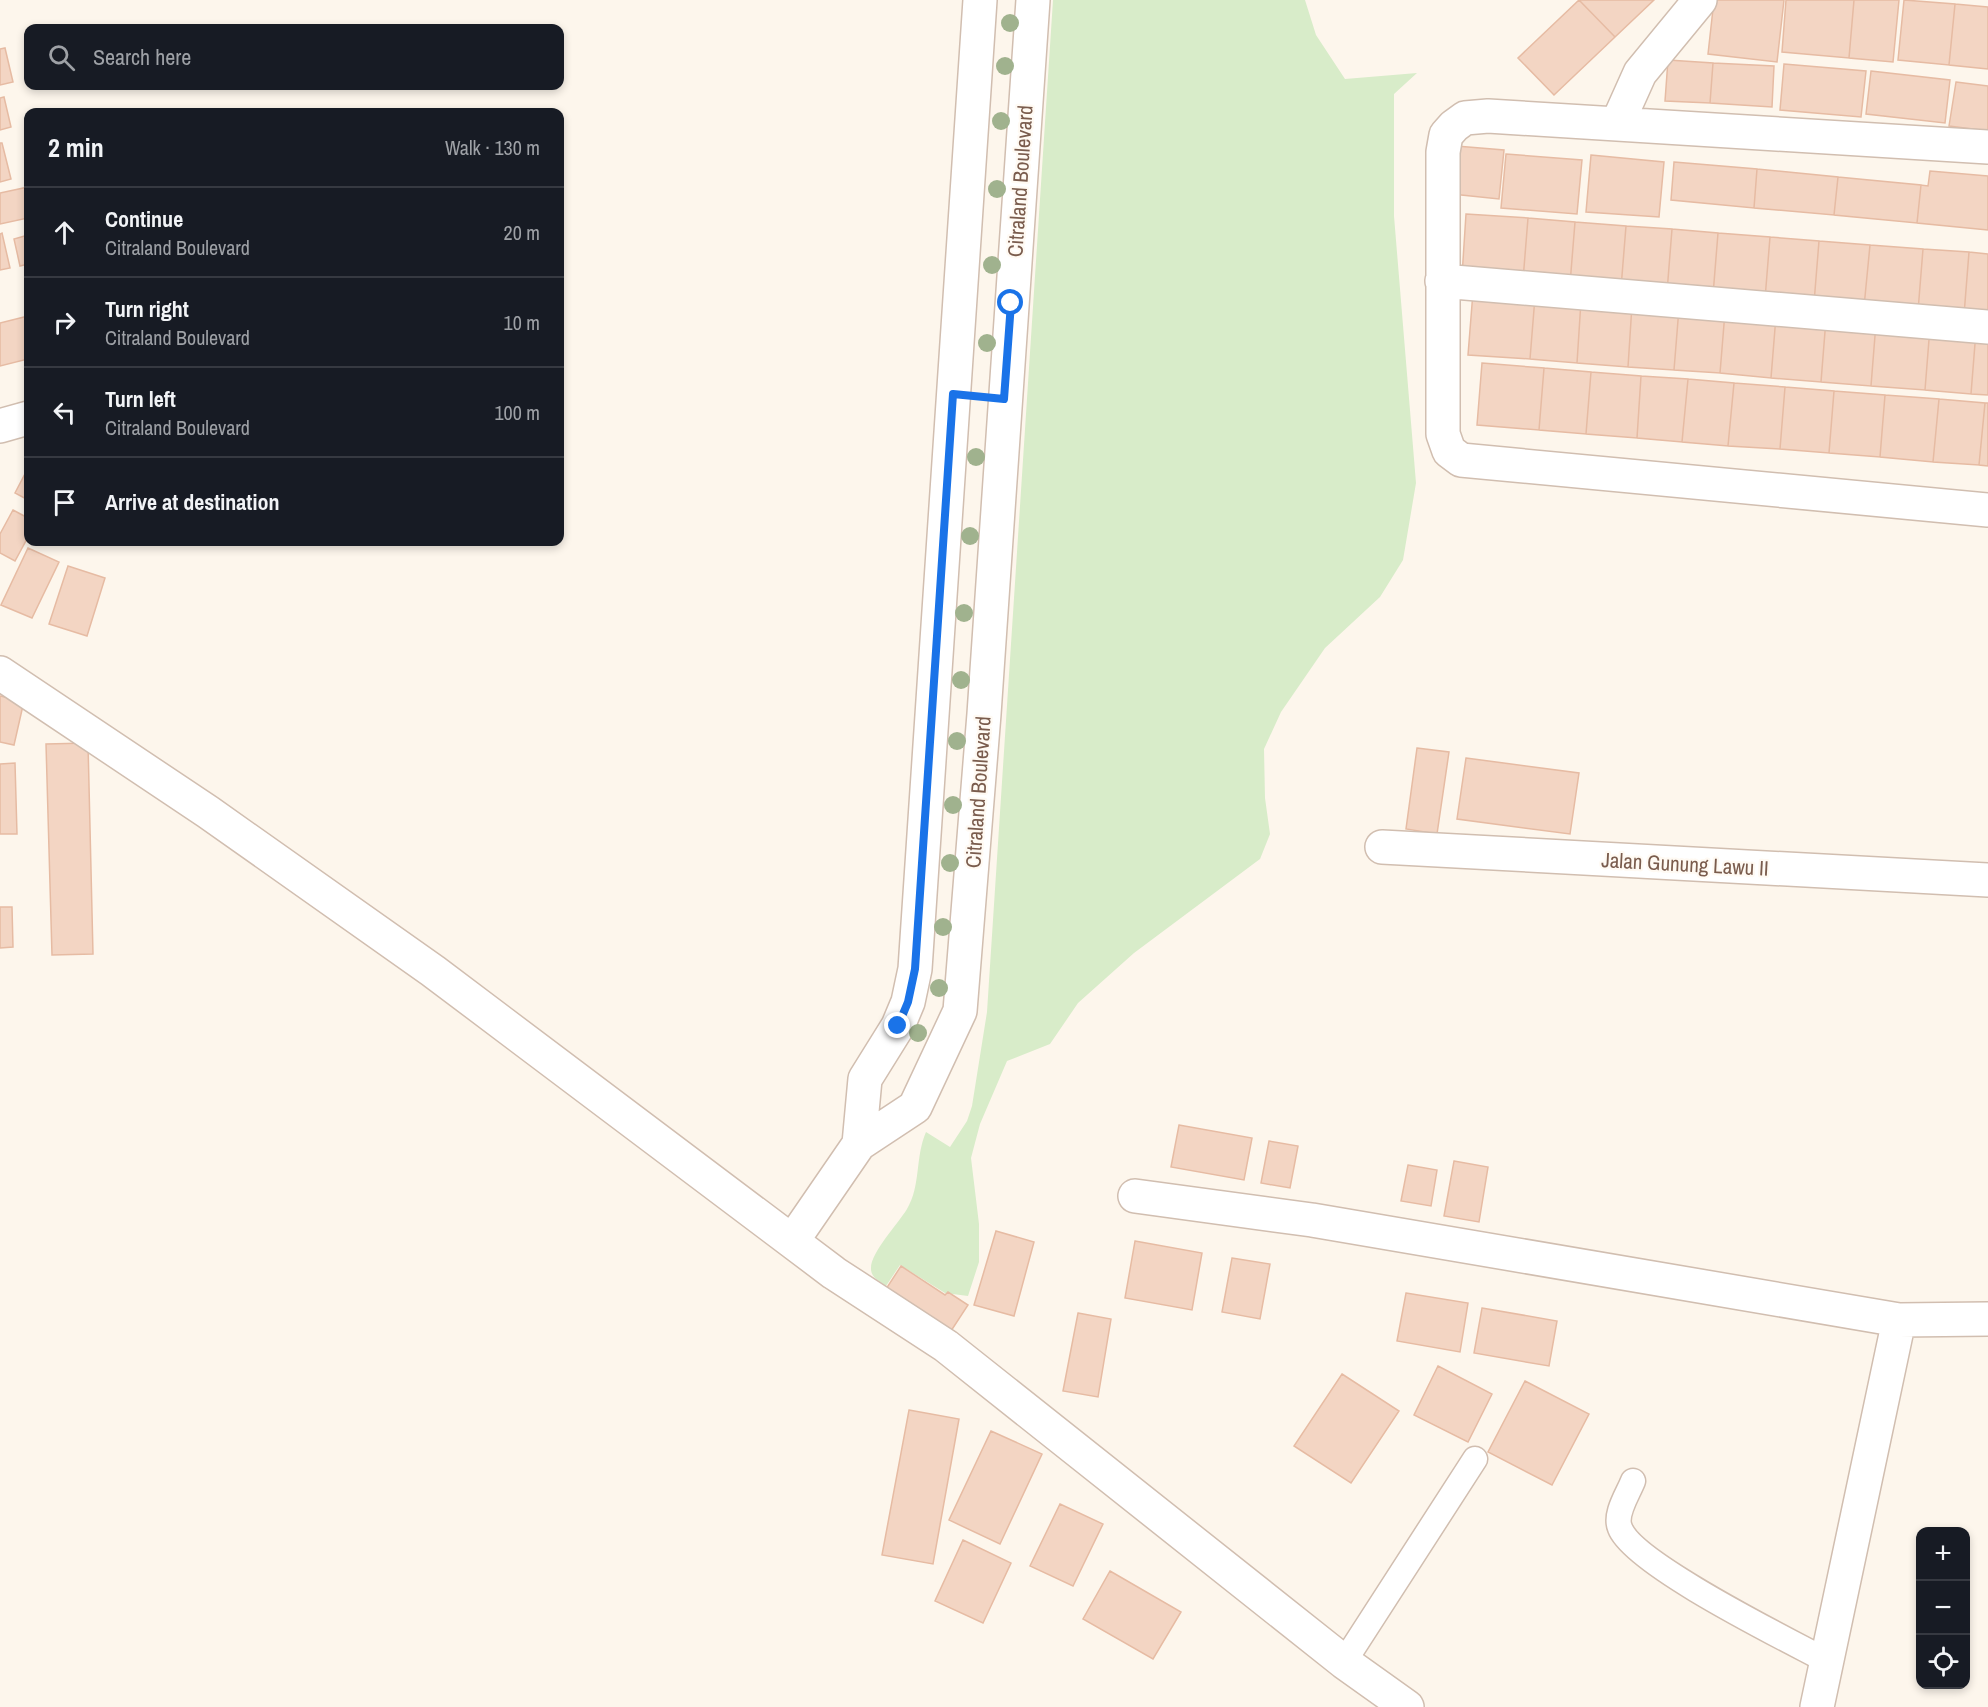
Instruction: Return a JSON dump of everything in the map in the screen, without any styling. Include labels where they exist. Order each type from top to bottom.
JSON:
[{"type":"street","name":"Citraland Boulevard","points":[[859,1144],[865,1079],[898,1026],[908,1002],[915,969],[980,0]]},
{"type":"street","name":"Citraland Boulevard","points":[[793,1240],[859,1144],[915,1107],[960,1011],[983,725],[1004,399],[1034,0]]},
{"type":"street","points":[[1618,122],[1640,73],[1700,0]]},
{"type":"street","points":[[1988,147],[1618,122],[1488,116],[1465,118],[1446,135],[1443,152],[1442,281],[1443,434],[1449,451],[1461,460],[1988,510]]},
{"type":"street","points":[[1442,281],[1988,327]]},
{"type":"street","points":[[953,394],[1004,399]]},
{"type":"street","points":[[0,426],[24,419]]},
{"type":"street","points":[[0,673],[208,812],[433,971],[834,1273],[946,1346],[1344,1662],[1407,1707]]},
{"type":"street","name":"Jalan Gunung Lawu II","points":[[1382,847],[1988,880]]},
{"type":"street","points":[[1135,1196],[1312,1220],[1899,1320],[1988,1319]]},
{"type":"street","points":[[1817,1707],[1899,1320]]},
{"type":"lane","points":[[1344,1662],[1475,1459]]},
{"type":"lane","points":[[1633,1481],[1619,1515],[1619,1527],[1627,1540],[1692,1588],[1827,1661]]},
{"type":"green space","points":[[1053,0],[1305,0],[1316,35],[1345,79],[1417,73],[1394,94],[1394,216],[1416,483],[1403,560],[1380,597],[1325,648],[1281,712],[1264,749],[1265,798],[1270,834],[1260,859],[1134,953],[1078,1003],[1050,1044],[1007,1061],[980,1124],[971,1158],[979,1224],[979,1262],[968,1296],[945,1293],[900,1265],[886,1286],[874,1277],[871,1269],[875,1255],[911,1200],[926,1132],[950,1147],[967,1121],[972,1106],[987,1012]]},
{"type":"building","points":[[1579,0],[1654,0],[1615,37]]},
{"type":"building","points":[[1579,0],[1615,37],[1554,95],[1518,58]]},
{"type":"building","points":[[1714,0],[1784,0],[1777,62],[1708,54]]},
{"type":"building","points":[[1786,0],[1854,0],[1849,58],[1782,52]]},
{"type":"building","points":[[1854,0],[1899,0],[1893,62],[1849,58]]},
{"type":"building","points":[[1904,0],[1955,4],[1949,65],[1898,60]]},
{"type":"building","points":[[1955,4],[1988,7],[1988,69],[1949,65]]},
{"type":"building","points":[[5,48],[13,82],[0,85],[0,49]]},
{"type":"building","points":[[1668,60],[1713,63],[1710,103],[1665,101]]},
{"type":"building","points":[[1713,63],[1774,66],[1772,107],[1710,103]]},
{"type":"building","points":[[1784,64],[1866,71],[1861,117],[1780,110]]},
{"type":"building","points":[[1871,71],[1950,80],[1945,123],[1866,114]]},
{"type":"building","points":[[1956,82],[1988,86],[1988,131],[1949,126]]},
{"type":"building","points":[[4,97],[11,127],[0,130],[0,98]]},
{"type":"building","points":[[0,143],[2,143],[11,179],[0,182]]},
{"type":"building","points":[[1456,146],[1504,150],[1499,199],[1452,194]]},
{"type":"building","points":[[1506,154],[1582,160],[1577,214],[1501,208]]},
{"type":"building","points":[[1591,155],[1664,162],[1659,217],[1586,212]]},
{"type":"building","points":[[1674,162],[1757,169],[1754,208],[1671,200]]},
{"type":"building","points":[[1757,169],[1838,177],[1834,215],[1754,208]]},
{"type":"building","points":[[1930,171],[1988,176],[1988,230],[1917,223],[1921,185],[1928,186]]},
{"type":"building","points":[[1838,177],[1921,185],[1917,223],[1834,215]]},
{"type":"building","points":[[24,188],[24,219],[0,224],[0,193]]},
{"type":"building","points":[[1466,214],[1528,218],[1523,280],[1462,276]]},
{"type":"building","points":[[1528,218],[1575,222],[1570,284],[1523,280]]},
{"type":"building","points":[[1575,222],[1626,226],[1621,288],[1570,284]]},
{"type":"building","points":[[1626,226],[1672,229],[1667,292],[1621,288]]},
{"type":"building","points":[[1672,229],[1718,233],[1713,295],[1667,292]]},
{"type":"building","points":[[2,233],[10,268],[0,270],[0,234]]},
{"type":"building","points":[[1718,233],[1770,237],[1765,299],[1713,295]]},
{"type":"building","points":[[24,236],[24,265],[20,266],[14,239]]},
{"type":"building","points":[[1770,237],[1819,241],[1814,303],[1765,299]]},
{"type":"building","points":[[1819,241],[1870,245],[1864,307],[1814,303]]},
{"type":"building","points":[[1870,245],[1923,249],[1918,311],[1864,307]]},
{"type":"building","points":[[1923,249],[1969,252],[1964,315],[1918,311]]},
{"type":"building","points":[[1969,252],[1988,254],[1988,316],[1964,315]]},
{"type":"building","points":[[1473,292],[1535,297],[1530,359],[1468,355]]},
{"type":"building","points":[[1535,297],[1581,301],[1577,363],[1530,359]]},
{"type":"building","points":[[1581,301],[1632,305],[1628,367],[1577,363]]},
{"type":"building","points":[[1632,305],[1679,308],[1674,370],[1628,367]]},
{"type":"building","points":[[1679,308],[1725,312],[1720,373],[1674,370]]},
{"type":"building","points":[[1725,312],[1776,316],[1771,378],[1720,373]]},
{"type":"building","points":[[1776,316],[1826,319],[1821,382],[1771,378]]},
{"type":"building","points":[[24,317],[24,360],[0,366],[0,323]]},
{"type":"building","points":[[1826,319],[1876,323],[1871,386],[1821,382]]},
{"type":"building","points":[[1876,323],[1930,327],[1925,390],[1871,386]]},
{"type":"building","points":[[1930,327],[1976,331],[1971,394],[1925,390]]},
{"type":"building","points":[[1976,331],[1988,332],[1988,395],[1971,394]]},
{"type":"building","points":[[1482,363],[1544,368],[1539,430],[1477,425]]},
{"type":"building","points":[[1544,368],[1591,372],[1586,434],[1539,430]]},
{"type":"building","points":[[1591,372],[1641,376],[1637,438],[1586,434]]},
{"type":"building","points":[[1641,376],[1688,379],[1682,442],[1637,438]]},
{"type":"building","points":[[1688,379],[1734,383],[1728,446],[1682,442]]},
{"type":"building","points":[[1734,383],[1785,387],[1780,449],[1728,446]]},
{"type":"building","points":[[1785,387],[1834,391],[1829,453],[1780,449]]},
{"type":"building","points":[[1834,391],[1885,395],[1880,457],[1829,453]]},
{"type":"building","points":[[1885,395],[1939,399],[1933,462],[1880,457]]},
{"type":"building","points":[[1939,399],[1985,403],[1979,465],[1933,462]]},
{"type":"building","points":[[1985,403],[1988,403],[1988,466],[1979,465]]},
{"type":"building","points":[[24,476],[24,498],[15,493]]},
{"type":"building","points":[[13,510],[24,516],[24,544],[15,561],[0,553],[0,534]]},
{"type":"building","points":[[28,548],[59,562],[32,618],[1,605]]},
{"type":"building","points":[[68,566],[105,578],[87,636],[49,624]]},
{"type":"building","points":[[0,696],[24,701],[14,745],[0,742]]},
{"type":"building","points":[[88,743],[93,954],[52,955],[46,744]]},
{"type":"building","points":[[1417,748],[1449,752],[1437,834],[1406,829]]},
{"type":"building","points":[[1466,758],[1579,773],[1570,834],[1457,819]]},
{"type":"building","points":[[15,763],[17,834],[0,834],[0,764]]},
{"type":"building","points":[[0,907],[12,907],[13,947],[0,948]]},
{"type":"building","points":[[1179,1125],[1252,1138],[1244,1180],[1171,1167]]},
{"type":"building","points":[[1269,1141],[1298,1146],[1290,1188],[1261,1183]]},
{"type":"building","points":[[1454,1161],[1488,1167],[1479,1222],[1444,1216]]},
{"type":"building","points":[[1408,1165],[1437,1170],[1431,1206],[1401,1201]]},
{"type":"building","points":[[996,1231],[1034,1242],[1014,1316],[974,1305]]},
{"type":"building","points":[[1135,1241],[1202,1253],[1192,1310],[1125,1298]]},
{"type":"building","points":[[1232,1258],[1270,1264],[1260,1319],[1222,1312]]},
{"type":"building","points":[[901,1266],[945,1295],[948,1292],[968,1305],[951,1331],[886,1289]]},
{"type":"building","points":[[1406,1293],[1468,1303],[1460,1352],[1397,1341]]},
{"type":"building","points":[[1482,1308],[1557,1321],[1549,1366],[1474,1353]]},
{"type":"building","points":[[1078,1313],[1111,1319],[1098,1397],[1063,1391]]},
{"type":"building","points":[[1438,1366],[1492,1394],[1468,1442],[1414,1415]]},
{"type":"building","points":[[1342,1374],[1399,1411],[1351,1483],[1294,1446]]},
{"type":"building","points":[[1525,1381],[1589,1414],[1552,1485],[1488,1452]]},
{"type":"building","points":[[909,1410],[959,1419],[933,1564],[882,1555]]},
{"type":"building","points":[[991,1431],[1042,1454],[1000,1544],[949,1520]]},
{"type":"building","points":[[1060,1504],[1103,1524],[1073,1586],[1030,1566]]},
{"type":"building","points":[[963,1540],[1011,1563],[983,1623],[935,1601]]},
{"type":"building","points":[[1110,1571],[1181,1612],[1153,1659],[1083,1619]]},
{"type":"route","points":[[898,1026],[908,1002],[915,969],[953,394],[1004,399],[1011,303]]}]
